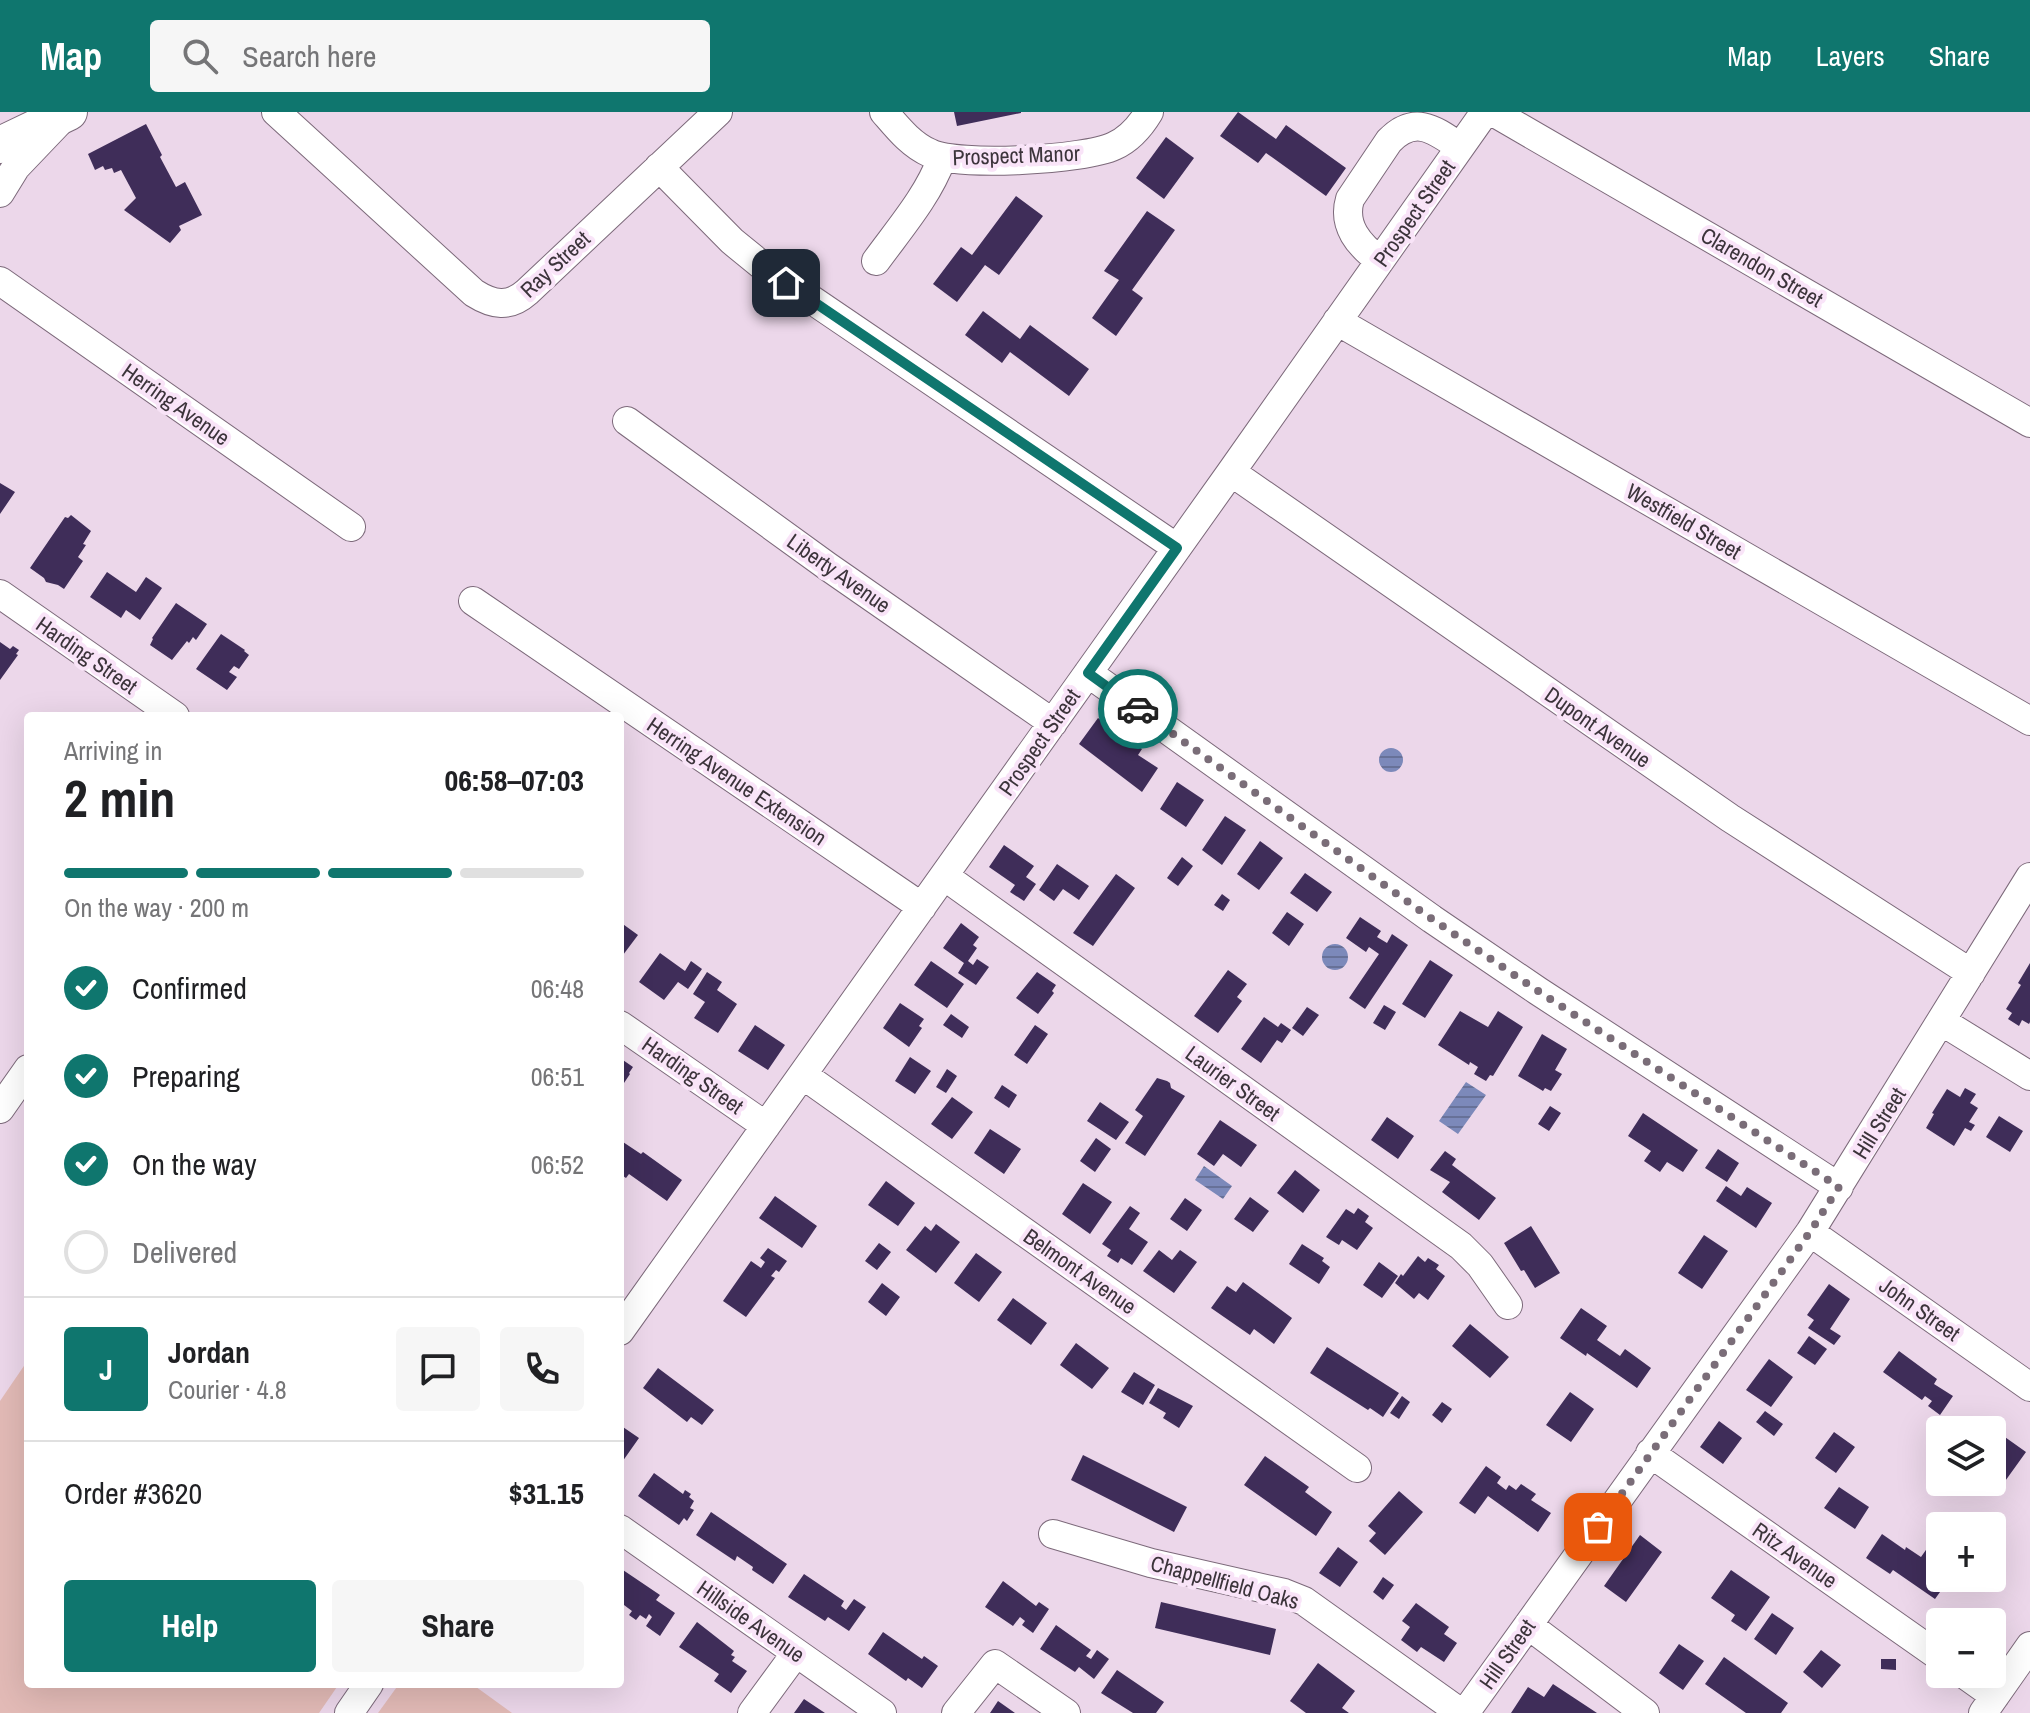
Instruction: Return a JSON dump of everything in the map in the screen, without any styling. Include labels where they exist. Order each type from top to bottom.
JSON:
[{"type":"main road","points":[[0,145],[69,112]]},
{"type":"street","points":[[0,193],[16,167],[69,112]]},
{"type":"street","name":"Ray Street","points":[[276,112],[474,293],[486,301],[503,304],[521,297],[718,112]]},
{"type":"street","name":"Prospect Manor","points":[[884,112],[913,144],[931,154],[949,160],[974,161],[1076,156],[1112,147],[1141,126],[1149,112]]},
{"type":"street","name":"Prospect Street","points":[[624,1325],[1485,112]]},
{"type":"street","name":"Clarendon Street","points":[[1493,112],[2030,423]]},
{"type":"street","points":[[1380,261],[1356,238],[1347,209],[1350,199],[1389,141],[1406,128],[1424,126],[1460,147]]},
{"type":"street","points":[[876,261],[918,205],[942,158]]},
{"type":"street","points":[[659,167],[732,241],[765,268],[1177,548]]},
{"type":"street","name":"Herring Avenue","points":[[0,281],[351,527]]},
{"type":"street","name":"Westfield Street","points":[[1337,321],[2030,721]]},
{"type":"street","name":"Liberty Avenue","points":[[627,421],[827,566],[1053,723]]},
{"type":"street","name":"Dupont Avenue","points":[[1231,472],[1730,818],[1971,973]]},
{"type":"street","name":"Harding Street","points":[[0,594],[169,712]]},
{"type":"street","name":"Herring Avenue Extension","points":[[473,601],[922,907]]},
{"type":"street","points":[[1088,673],[1432,919],[1839,1187]]},
{"type":"street","name":"Laurier Street","points":[[944,876],[1461,1246],[1480,1265],[1508,1305]]},
{"type":"street","name":"Hill Street","points":[[1463,1713],[1810,1232],[2030,877]]},
{"type":"street","points":[[1941,1021],[2030,1076]]},
{"type":"street","name":"Harding Street","points":[[624,1028],[766,1126]]},
{"type":"street","points":[[0,1109],[24,1075]]},
{"type":"street","name":"Belmont Avenue","points":[[803,1075],[1357,1468]]},
{"type":"street","name":"John Street","points":[[1810,1232],[2030,1387]]},
{"type":"street","name":"Ritz Avenue","points":[[1650,1453],[1926,1647]]},
{"type":"street","name":"Hillside Avenue","points":[[624,1532],[882,1713]]},
{"type":"street","name":"Chappellfield Oaks","points":[[1053,1534],[1151,1563],[1293,1596],[1463,1713]]},
{"type":"street","points":[[1528,1625],[1645,1713]]},
{"type":"street","points":[[1975,1688],[1989,1705],[2030,1646]]},
{"type":"street","points":[[752,1713],[796,1653]]},
{"type":"street","points":[[956,1713],[995,1664],[1066,1713]]},
{"type":"street","points":[[349,1713],[366,1688]]},
{"type":"shaded area","points":[[24,1366],[24,1688],[336,1688],[319,1713],[0,1713],[0,1401]]},
{"type":"shaded area","points":[[396,1688],[478,1688],[512,1713],[378,1713]]},
{"type":"water","points":[[1391,748],[1400,751],[1403,760],[1400,769],[1391,772],[1382,769],[1379,760],[1382,751]]},
{"type":"water","points":[[1335,944],[1344,948],[1348,957],[1344,966],[1335,970],[1326,966],[1322,957],[1326,948]]},
{"type":"water","points":[[1466,1082],[1486,1095],[1458,1134],[1439,1121]]},
{"type":"water","points":[[1204,1166],[1232,1186],[1223,1199],[1195,1180]]},
{"type":"building","points":[[954,112],[1021,112],[1021,113],[957,126]]},
{"type":"building","points":[[1238,112],[1276,139],[1286,125],[1346,168],[1326,196],[1266,153],[1258,163],[1220,136]]},
{"type":"building","points":[[146,124],[176,187],[185,182],[202,215],[179,226],[181,230],[170,243],[124,210],[136,198],[121,170],[114,173],[112,168],[105,170],[103,166],[95,170],[88,154]]},
{"type":"building","points":[[1166,137],[1194,158],[1164,199],[1136,178]]},
{"type":"building","points":[[1016,196],[1043,216],[999,275],[985,265],[957,302],[933,284],[961,247],[972,255]]},
{"type":"building","points":[[1147,211],[1175,230],[1132,290],[1143,298],[1116,336],[1092,318],[1119,280],[1104,271]]},
{"type":"building","points":[[983,311],[1020,339],[1030,325],[1089,369],[1069,396],[1010,352],[1002,363],[965,335]]},
{"type":"building","points":[[0,483],[15,492],[0,514]]},
{"type":"building","points":[[71,515],[91,531],[78,557],[83,561],[64,589],[46,582],[30,568],[65,517]]},
{"type":"building","points":[[107,572],[136,592],[146,577],[162,588],[140,620],[126,610],[121,618],[90,597]]},
{"type":"building","points":[[176,603],[207,624],[196,640],[193,637],[189,643],[187,641],[172,660],[150,645]]},
{"type":"building","points":[[221,634],[249,655],[239,669],[234,666],[229,672],[237,677],[227,690],[196,669]]},
{"type":"building","points":[[0,642],[10,649],[13,646],[19,650],[0,680]]},
{"type":"building","points":[[1098,718],[1142,749],[1138,755],[1158,768],[1142,792],[1079,744]]},
{"type":"building","points":[[1177,782],[1204,800],[1186,827],[1160,809]]},
{"type":"building","points":[[1225,816],[1246,830],[1222,865],[1202,850]]},
{"type":"building","points":[[1260,841],[1283,858],[1259,890],[1237,874]]},
{"type":"building","points":[[1004,845],[1034,866],[1026,877],[1036,884],[1024,901],[1010,892],[1015,885],[989,867]]},
{"type":"building","points":[[1182,857],[1193,866],[1178,886],[1167,878]]},
{"type":"building","points":[[1057,864],[1089,886],[1079,900],[1063,889],[1054,901],[1039,890]]},
{"type":"building","points":[[1305,873],[1332,892],[1317,912],[1290,893]]},
{"type":"building","points":[[1116,874],[1135,888],[1093,946],[1073,933]]},
{"type":"building","points":[[1222,894],[1230,900],[1223,911],[1214,905]]},
{"type":"building","points":[[1287,912],[1304,924],[1289,946],[1272,933]]},
{"type":"building","points":[[1360,917],[1381,931],[1377,937],[1387,943],[1392,934],[1408,945],[1365,1009],[1349,998],[1379,954],[1369,947],[1366,952],[1346,938]]},
{"type":"building","points":[[961,923],[979,937],[973,945],[977,948],[968,961],[973,965],[977,959],[989,967],[976,985],[958,973],[964,963],[943,948]]},
{"type":"building","points":[[624,925],[638,935],[624,954]]},
{"type":"building","points":[[660,953],[685,971],[691,961],[702,969],[688,989],[678,982],[664,1000],[639,982]]},
{"type":"building","points":[[1430,960],[1453,975],[1425,1018],[1402,1004]]},
{"type":"building","points":[[931,961],[964,984],[947,1008],[914,985]]},
{"type":"building","points":[[2030,963],[2030,1022],[2022,1020],[2019,1026],[2008,1019],[2012,1013],[2006,1009]]},
{"type":"building","points":[[1228,970],[1247,984],[1237,997],[1242,1001],[1218,1033],[1194,1016]]},
{"type":"building","points":[[707,972],[722,982],[717,990],[737,1004],[718,1033],[694,1018],[705,1002],[693,994]]},
{"type":"building","points":[[1037,972],[1056,985],[1052,991],[1054,993],[1038,1014],[1016,998]]},
{"type":"building","points":[[900,1003],[924,1019],[919,1026],[922,1028],[909,1047],[883,1028]]},
{"type":"building","points":[[1384,1005],[1396,1012],[1385,1030],[1373,1023]]},
{"type":"building","points":[[1307,1007],[1319,1015],[1303,1036],[1292,1028]]},
{"type":"building","points":[[1460,1011],[1488,1027],[1498,1011],[1523,1027],[1493,1076],[1490,1075],[1486,1081],[1474,1074],[1478,1067],[1470,1062],[1469,1065],[1438,1045]]},
{"type":"building","points":[[951,1014],[969,1027],[962,1038],[943,1025]]},
{"type":"building","points":[[1264,1017],[1278,1027],[1281,1023],[1291,1030],[1282,1043],[1277,1040],[1261,1063],[1241,1049]]},
{"type":"building","points":[[755,1025],[785,1045],[768,1070],[738,1051]]},
{"type":"building","points":[[1035,1025],[1048,1034],[1027,1064],[1014,1055]]},
{"type":"building","points":[[1542,1034],[1567,1049],[1555,1070],[1562,1074],[1551,1091],[1545,1088],[1543,1091],[1518,1076]]},
{"type":"building","points":[[910,1057],[931,1071],[915,1094],[895,1081]]},
{"type":"building","points":[[624,1061],[633,1067],[624,1083]]},
{"type":"building","points":[[947,1069],[957,1076],[946,1093],[936,1087]]},
{"type":"building","points":[[1157,1078],[1167,1081],[1171,1088],[1185,1096],[1145,1156],[1125,1143],[1143,1116],[1135,1110]]},
{"type":"building","points":[[1002,1085],[1017,1095],[1009,1108],[994,1098]]},
{"type":"building","points":[[1965,1088],[1976,1094],[1970,1103],[1978,1108],[1969,1122],[1975,1125],[1971,1131],[1965,1128],[1954,1146],[1926,1128],[1947,1089],[1960,1097]]},
{"type":"building","points":[[952,1097],[973,1112],[952,1139],[931,1124]]},
{"type":"building","points":[[1100,1102],[1129,1122],[1116,1140],[1087,1121]]},
{"type":"building","points":[[1550,1106],[1561,1113],[1549,1131],[1538,1124]]},
{"type":"building","points":[[1643,1113],[1698,1150],[1683,1172],[1667,1162],[1660,1172],[1644,1161],[1651,1151],[1628,1136]]},
{"type":"building","points":[[1999,1116],[2023,1131],[2010,1152],[1986,1137]]},
{"type":"building","points":[[1387,1117],[1414,1136],[1398,1159],[1371,1140]]},
{"type":"building","points":[[1220,1120],[1257,1145],[1241,1167],[1223,1154],[1214,1166],[1197,1154]]},
{"type":"building","points":[[990,1129],[1021,1149],[1004,1174],[974,1153]]},
{"type":"building","points":[[1096,1138],[1111,1149],[1095,1172],[1080,1161]]},
{"type":"building","points":[[624,1143],[641,1154],[643,1152],[682,1180],[667,1201],[629,1174],[626,1178]]},
{"type":"building","points":[[1718,1149],[1739,1163],[1727,1182],[1705,1168]]},
{"type":"building","points":[[1445,1151],[1456,1159],[1452,1165],[1496,1198],[1479,1220],[1442,1192],[1450,1182],[1430,1170]]},
{"type":"building","points":[[1295,1170],[1320,1190],[1303,1213],[1277,1193]]},
{"type":"building","points":[[886,1181],[915,1203],[898,1226],[868,1205]]},
{"type":"building","points":[[1083,1183],[1112,1202],[1090,1234],[1062,1214]]},
{"type":"building","points":[[1726,1186],[1741,1196],[1747,1187],[1772,1203],[1756,1228],[1716,1201]]},
{"type":"building","points":[[775,1196],[817,1226],[802,1248],[759,1218]]},
{"type":"building","points":[[1250,1197],[1269,1211],[1253,1232],[1234,1219]]},
{"type":"building","points":[[1185,1198],[1202,1210],[1187,1231],[1170,1219]]},
{"type":"building","points":[[1130,1206],[1140,1213],[1129,1229],[1148,1242],[1132,1265],[1121,1258],[1118,1263],[1107,1256],[1111,1250],[1102,1244]]},
{"type":"building","points":[[1358,1208],[1369,1216],[1365,1222],[1373,1228],[1357,1250],[1342,1240],[1339,1245],[1326,1237],[1346,1209],[1354,1214]]},
{"type":"building","points":[[936,1224],[960,1242],[936,1273],[906,1250],[925,1226],[931,1231]]},
{"type":"building","points":[[1531,1226],[1560,1273],[1535,1288],[1504,1243]]},
{"type":"building","points":[[1704,1235],[1728,1251],[1702,1289],[1678,1273]]},
{"type":"building","points":[[879,1243],[891,1252],[877,1270],[865,1261]]},
{"type":"building","points":[[1302,1244],[1324,1258],[1322,1261],[1330,1267],[1319,1284],[1289,1264]]},
{"type":"building","points":[[768,1248],[787,1261],[779,1272],[776,1270],[771,1276],[775,1278],[746,1317],[723,1301],[751,1261],[761,1268],[765,1262],[760,1258]]},
{"type":"building","points":[[1159,1250],[1172,1260],[1180,1250],[1197,1262],[1174,1293],[1143,1271]]},
{"type":"building","points":[[976,1253],[1002,1272],[979,1302],[954,1283]]},
{"type":"building","points":[[1418,1256],[1425,1262],[1428,1258],[1439,1265],[1436,1269],[1445,1276],[1428,1300],[1419,1293],[1414,1299],[1395,1283]]},
{"type":"building","points":[[1379,1262],[1398,1276],[1382,1298],[1363,1285]]},
{"type":"building","points":[[1243,1282],[1292,1318],[1274,1344],[1254,1329],[1250,1335],[1211,1308],[1227,1286],[1236,1292]]},
{"type":"building","points":[[882,1283],[900,1297],[886,1316],[868,1302]]},
{"type":"building","points":[[1829,1284],[1850,1299],[1830,1329],[1841,1336],[1834,1345],[1808,1328],[1814,1320],[1807,1315]]},
{"type":"building","points":[[1013,1298],[1047,1323],[1031,1345],[997,1320]]},
{"type":"building","points":[[1581,1308],[1607,1326],[1597,1340],[1620,1356],[1625,1349],[1651,1368],[1637,1388],[1560,1338]]},
{"type":"building","points":[[1470,1324],[1509,1357],[1490,1378],[1452,1346]]},
{"type":"building","points":[[1809,1336],[1827,1349],[1815,1365],[1797,1353]]},
{"type":"building","points":[[1076,1343],[1109,1368],[1092,1389],[1060,1365]]},
{"type":"building","points":[[1327,1347],[1399,1393],[1383,1417],[1310,1373]]},
{"type":"building","points":[[1899,1351],[1937,1379],[1934,1384],[1953,1396],[1940,1415],[1928,1406],[1932,1401],[1925,1396],[1922,1400],[1883,1372]]},
{"type":"building","points":[[1769,1359],[1793,1377],[1771,1407],[1746,1390]]},
{"type":"building","points":[[658,1368],[714,1410],[702,1425],[691,1417],[687,1422],[643,1388]]},
{"type":"building","points":[[1134,1372],[1155,1385],[1143,1405],[1121,1392]]},
{"type":"building","points":[[1158,1388],[1193,1406],[1179,1428],[1163,1418],[1166,1413],[1149,1403]]},
{"type":"building","points":[[1570,1392],[1594,1409],[1571,1442],[1546,1425]]},
{"type":"building","points":[[1402,1396],[1410,1402],[1399,1419],[1390,1413]]},
{"type":"building","points":[[1442,1402],[1452,1409],[1442,1423],[1432,1415]]},
{"type":"building","points":[[1765,1411],[1783,1424],[1774,1436],[1756,1422]]},
{"type":"building","points":[[1719,1421],[1742,1438],[1723,1464],[1700,1447]]},
{"type":"building","points":[[624,1428],[639,1438],[624,1459]]},
{"type":"building","points":[[1834,1432],[1855,1447],[1836,1473],[1815,1458]]},
{"type":"building","points":[[2006,1438],[2026,1452],[2006,1480]]},
{"type":"building","points":[[1083,1455],[1187,1507],[1174,1532],[1071,1480]]},
{"type":"building","points":[[1265,1456],[1309,1487],[1305,1492],[1332,1512],[1316,1536],[1244,1485]]},
{"type":"building","points":[[1486,1466],[1501,1477],[1497,1483],[1506,1490],[1509,1485],[1516,1490],[1521,1484],[1536,1494],[1531,1500],[1551,1513],[1538,1532],[1488,1496],[1475,1514],[1459,1503]]},
{"type":"building","points":[[654,1473],[683,1494],[685,1490],[691,1494],[689,1497],[694,1501],[690,1508],[694,1510],[687,1521],[684,1518],[679,1525],[638,1496]]},
{"type":"building","points":[[1839,1487],[1869,1507],[1855,1529],[1824,1508]]},
{"type":"building","points":[[1399,1491],[1423,1512],[1385,1555],[1369,1541],[1376,1533],[1368,1526]]},
{"type":"building","points":[[711,1512],[787,1564],[773,1584],[737,1556],[735,1561],[696,1535]]},
{"type":"building","points":[[1882,1534],[1921,1557],[1926,1550],[1926,1592],[1940,1592],[1935,1599],[1893,1570],[1890,1574],[1866,1558]]},
{"type":"building","points":[[1640,1535],[1662,1552],[1626,1602],[1604,1586]]},
{"type":"building","points":[[1338,1547],[1358,1562],[1340,1587],[1319,1573]]},
{"type":"building","points":[[1731,1570],[1770,1597],[1746,1631],[1731,1621],[1735,1615],[1711,1598]]},
{"type":"building","points":[[624,1571],[660,1595],[656,1600],[675,1613],[660,1636],[646,1626],[652,1617],[649,1614],[646,1619],[640,1615],[636,1620],[629,1615],[632,1611],[624,1605]]},
{"type":"building","points":[[804,1574],[844,1601],[841,1606],[846,1610],[854,1599],[866,1607],[849,1631],[828,1617],[825,1621],[788,1597]]},
{"type":"building","points":[[1383,1577],[1394,1585],[1383,1600],[1373,1592]]},
{"type":"building","points":[[1003,1581],[1036,1606],[1039,1602],[1049,1609],[1033,1633],[1022,1625],[1025,1621],[1020,1617],[1013,1626],[985,1607]]},
{"type":"building","points":[[1161,1602],[1276,1629],[1270,1655],[1155,1628]]},
{"type":"building","points":[[1416,1603],[1449,1627],[1444,1634],[1457,1643],[1444,1662],[1421,1647],[1417,1652],[1401,1640],[1410,1627],[1402,1621]]},
{"type":"building","points":[[1772,1613],[1794,1628],[1776,1655],[1754,1639]]},
{"type":"building","points":[[697,1622],[734,1651],[732,1661],[747,1671],[731,1693],[714,1681],[719,1674],[679,1647]]},
{"type":"building","points":[[1056,1625],[1091,1650],[1086,1656],[1091,1659],[1097,1650],[1109,1659],[1094,1679],[1079,1667],[1075,1672],[1040,1649]]},
{"type":"building","points":[[883,1632],[922,1659],[924,1656],[938,1666],[922,1688],[908,1678],[906,1681],[868,1654]]},
{"type":"building","points":[[1679,1644],[1704,1661],[1683,1690],[1659,1673]]},
{"type":"building","points":[[1821,1650],[1841,1665],[1822,1688],[1803,1672]]},
{"type":"building","points":[[1724,1657],[1788,1703],[1781,1713],[1746,1713],[1705,1684]]},
{"type":"building","points":[[1881,1659],[1896,1659],[1896,1670],[1881,1669]]},
{"type":"building","points":[[1318,1663],[1355,1691],[1342,1708],[1349,1713],[1306,1713],[1290,1701]]},
{"type":"building","points":[[1117,1670],[1164,1702],[1156,1713],[1133,1713],[1101,1693]]},
{"type":"building","points":[[1553,1684],[1597,1713],[1511,1713],[1528,1687],[1544,1697]]},
{"type":"building","points":[[804,1699],[825,1713],[794,1713]]},
{"type":"building","points":[[998,1701],[1015,1713],[990,1713]]},
{"type":"way so far","points":[[1138,709],[1432,919],[1839,1187],[1598,1527]]},
{"type":"route","points":[[786,283],[1177,548],[1088,673],[1138,709]]}]
